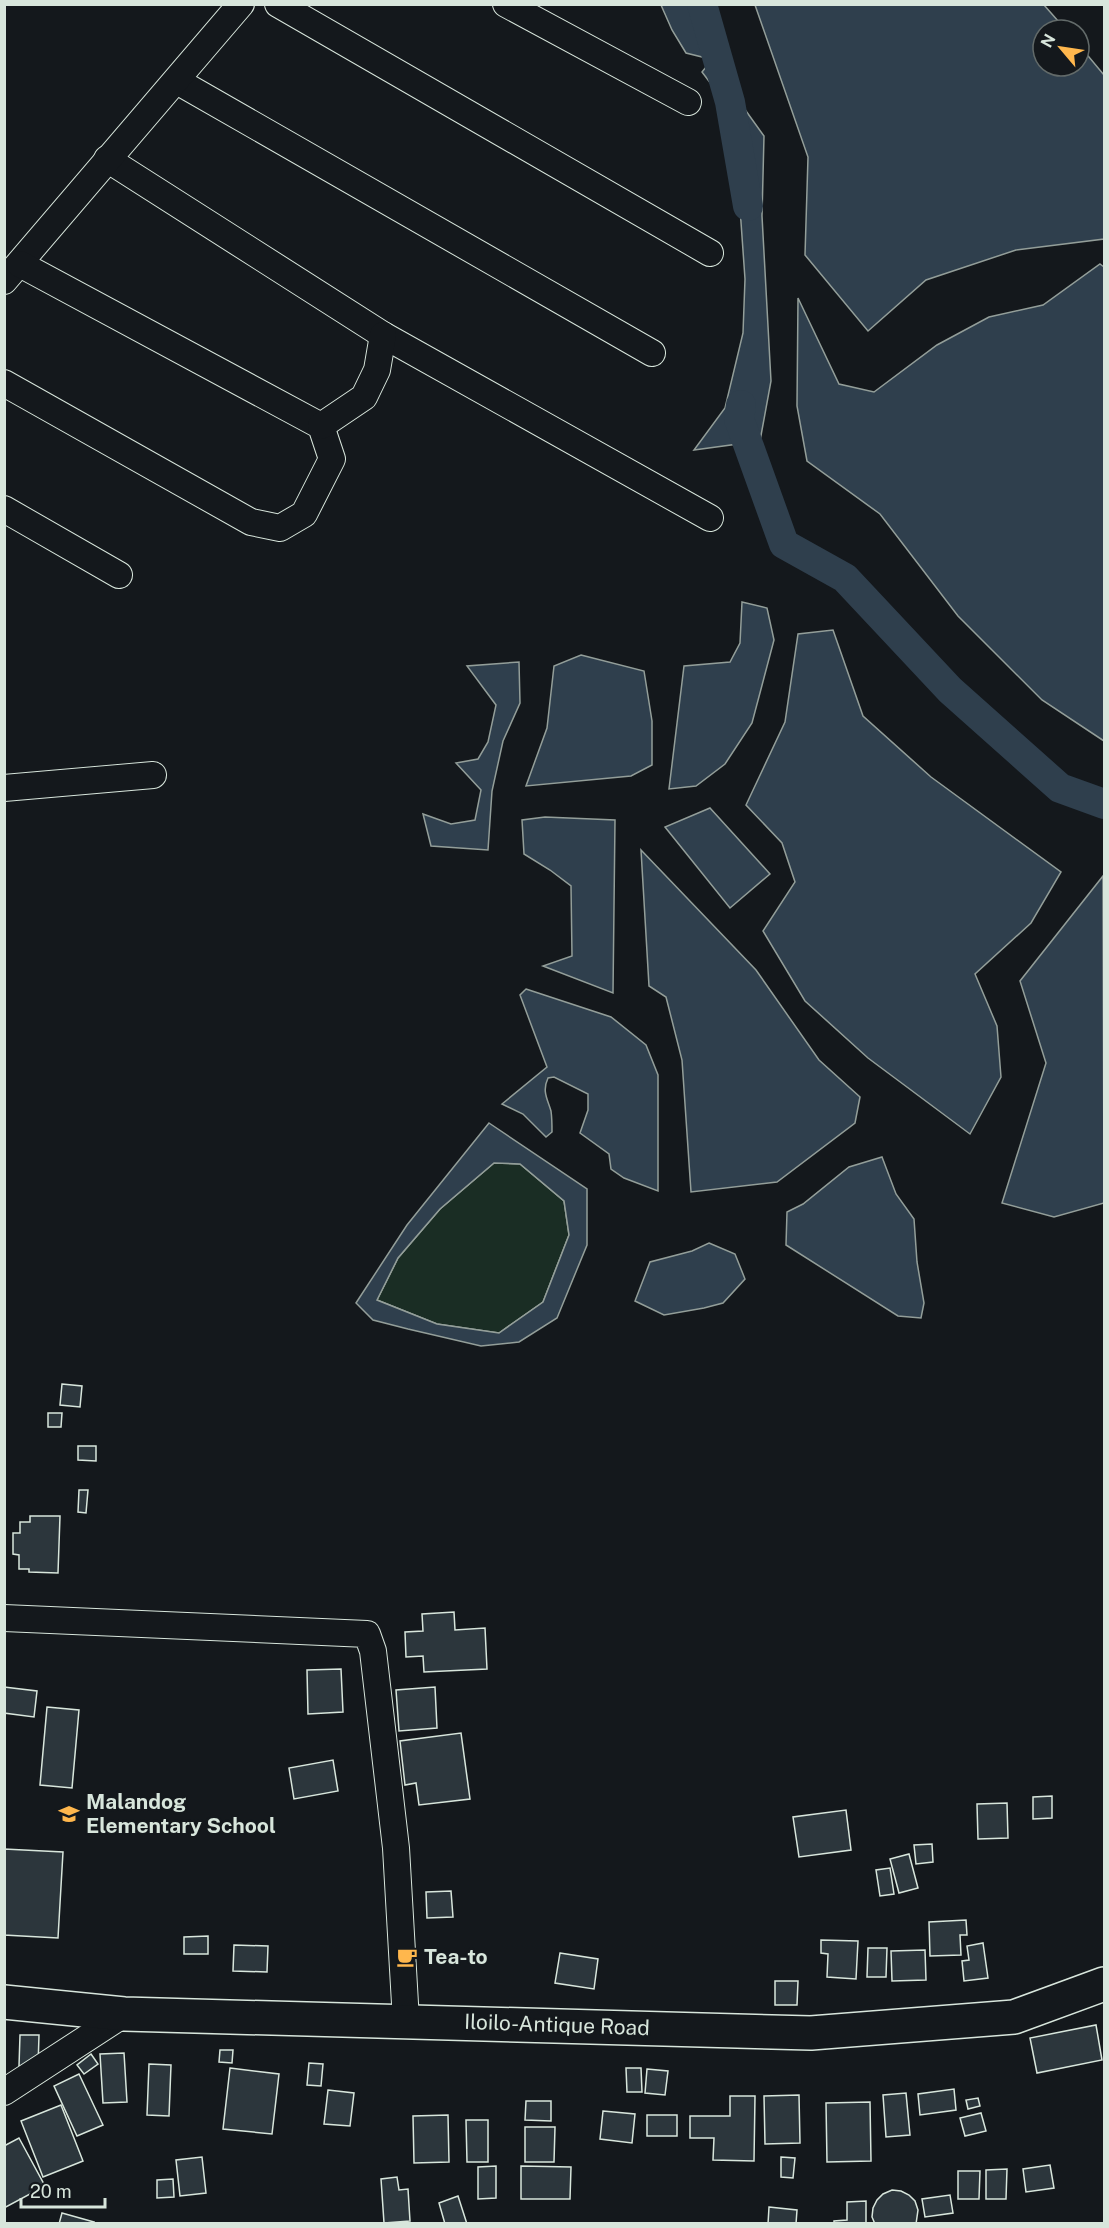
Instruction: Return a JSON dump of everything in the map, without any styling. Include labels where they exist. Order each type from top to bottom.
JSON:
[{"type":"main road","name":"Iloilo-Antique Road","points":[[4,2002],[124,2014],[811,2033],[1014,2017],[1104,1984]]},
{"type":"street","points":[[4,383],[251,522],[280,528],[304,514],[332,459],[321,426],[12,272],[241,4]]},
{"type":"street","points":[[279,4],[710,253]]},
{"type":"street","points":[[506,4],[688,102]]},
{"type":"street","points":[[177,81],[652,353]]},
{"type":"street","points":[[107,159],[383,335],[710,518]]},
{"type":"street","points":[[321,426],[364,397],[377,370],[383,335]]},
{"type":"street","points":[[4,508],[119,575]]},
{"type":"street","points":[[4,788],[153,775]]},
{"type":"street","points":[[4,1618],[367,1634],[373,1651],[396,1848],[406,2021]]},
{"type":"street","points":[[4,2092],[124,2014]]},
{"type":"green space","points":[[494,1163],[520,1164],[564,1201],[569,1235],[543,1302],[499,1333],[437,1324],[377,1300],[398,1258],[440,1209]]},
{"type":"water","points":[[661,5],[693,5],[701,30],[706,58],[686,53]]},
{"type":"water","points":[[755,5],[1044,5],[1055,18],[1031,18],[1031,78],[1091,78],[1091,59],[1104,75],[1104,239],[1016,250],[926,280],[868,331],[805,255],[808,157]]},
{"type":"water","points":[[714,57],[741,104],[764,136],[762,216],[771,381],[760,441],[694,450],[725,408],[743,333],[745,279],[740,208],[743,135],[730,109],[702,72]]},
{"type":"water","points":[[1100,264],[1104,267],[1104,741],[1042,700],[958,616],[880,514],[807,461],[797,406],[798,298],[839,384],[874,392],[937,345],[989,317],[1043,305]]},
{"type":"water","points":[[742,602],[767,608],[774,640],[752,723],[725,764],[696,786],[669,789],[684,666],[730,662],[740,643]]},
{"type":"water","points":[[833,630],[863,716],[931,777],[1061,872],[1031,923],[975,974],[997,1026],[1001,1077],[970,1134],[868,1058],[805,1001],[763,931],[795,882],[782,843],[746,805],[785,722],[798,634]]},
{"type":"water","points":[[581,655],[644,671],[652,721],[652,765],[631,776],[526,786],[547,728],[554,666]]},
{"type":"water","points":[[519,662],[520,703],[503,741],[492,791],[488,850],[431,846],[423,814],[451,824],[475,820],[481,790],[456,763],[478,759],[488,742],[496,705],[467,666]]},
{"type":"water","points":[[710,808],[770,874],[730,908],[665,827]]},
{"type":"water","points":[[545,817],[615,820],[613,993],[543,966],[572,956],[571,886],[524,854],[522,820]]},
{"type":"water","points":[[641,850],[756,970],[819,1060],[860,1097],[855,1123],[777,1182],[691,1192],[682,1060],[666,997],[649,986]]},
{"type":"water","points":[[1103,876],[1104,1203],[1054,1217],[1002,1203],[1046,1063],[1020,981]]},
{"type":"water","points":[[526,989],[611,1017],[646,1045],[658,1075],[658,1191],[624,1178],[611,1169],[609,1154],[580,1133],[588,1110],[588,1094],[554,1077],[548,1078],[545,1091],[551,1111],[552,1132],[546,1137],[523,1114],[502,1104],[547,1067],[520,995]]},
{"type":"water","points":[[489,1123],[587,1189],[587,1245],[557,1318],[519,1342],[481,1346],[408,1329],[373,1320],[356,1303],[407,1225]],"holes":[[[494,1163],[520,1164],[564,1201],[569,1235],[543,1302],[499,1333],[437,1324],[377,1300],[398,1258],[440,1209]]]},
{"type":"water","points":[[882,1157],[896,1194],[914,1219],[917,1262],[924,1303],[921,1318],[898,1316],[786,1245],[787,1212],[803,1204],[849,1167]]},
{"type":"water","points":[[709,1243],[735,1254],[745,1279],[723,1303],[664,1315],[635,1301],[650,1262],[692,1251]]},
{"type":"building","points":[[62,1384],[82,1386],[80,1407],[60,1405]]},
{"type":"building","points":[[48,1413],[62,1413],[61,1427],[48,1427]]},
{"type":"building","points":[[78,1446],[96,1446],[96,1461],[78,1460]]},
{"type":"building","points":[[79,1490],[88,1490],[86,1513],[78,1512]]},
{"type":"building","points":[[30,1516],[60,1516],[58,1573],[29,1572],[29,1569],[19,1569],[19,1555],[13,1554],[13,1533],[20,1533],[20,1522],[30,1522]]},
{"type":"building","points":[[454,1612],[455,1630],[485,1628],[487,1669],[424,1672],[423,1656],[406,1657],[405,1632],[423,1631],[422,1614]]},
{"type":"building","points":[[341,1669],[343,1712],[308,1714],[307,1670]]},
{"type":"building","points":[[4,1687],[37,1691],[34,1717],[4,1713]]},
{"type":"building","points":[[435,1687],[437,1728],[399,1731],[396,1690]]},
{"type":"building","points":[[47,1707],[79,1710],[72,1788],[40,1785]]},
{"type":"building","points":[[461,1733],[470,1799],[419,1805],[416,1783],[405,1785],[400,1741]]},
{"type":"building","points":[[333,1760],[338,1791],[294,1799],[289,1768]]},
{"type":"building","points":[[1052,1796],[1052,1818],[1033,1819],[1033,1797]]},
{"type":"building","points":[[1007,1803],[1008,1838],[978,1839],[977,1804]]},
{"type":"building","points":[[846,1810],[851,1850],[799,1857],[793,1817]]},
{"type":"building","points":[[932,1844],[933,1862],[916,1864],[914,1845]]},
{"type":"building","points":[[4,1849],[63,1852],[58,1938],[4,1935]]},
{"type":"building","points":[[909,1854],[918,1888],[899,1893],[890,1859]]},
{"type":"building","points":[[890,1868],[894,1894],[880,1896],[876,1870]]},
{"type":"building","points":[[451,1891],[453,1917],[427,1918],[426,1892]]},
{"type":"building","points":[[966,1920],[967,1935],[960,1935],[961,1955],[930,1956],[929,1922]]},
{"type":"building","points":[[208,1936],[208,1954],[184,1954],[184,1937]]},
{"type":"building","points":[[821,1940],[858,1941],[856,1979],[827,1977],[828,1954],[821,1953]]},
{"type":"building","points":[[983,1943],[988,1978],[964,1981],[962,1961],[969,1960],[967,1946]]},
{"type":"building","points":[[234,1945],[268,1946],[267,1972],[233,1971]]},
{"type":"building","points":[[868,1948],[887,1948],[886,1977],[867,1977]]},
{"type":"building","points":[[925,1950],[926,1980],[892,1981],[891,1951]]},
{"type":"building","points":[[560,1953],[598,1959],[594,1989],[555,1983]]},
{"type":"building","points":[[775,1981],[798,1981],[797,2005],[775,2005]]},
{"type":"building","points":[[1096,2025],[1102,2060],[1037,2073],[1030,2038]]},
{"type":"building","points":[[20,2035],[39,2035],[38,2067],[19,2066]]},
{"type":"building","points":[[220,2050],[233,2050],[232,2063],[219,2062]]},
{"type":"building","points":[[124,2053],[127,2102],[103,2103],[100,2054]]},
{"type":"building","points":[[91,2054],[98,2064],[84,2074],[77,2065]]},
{"type":"building","points":[[309,2063],[323,2064],[321,2086],[307,2085]]},
{"type":"building","points":[[149,2064],[171,2065],[169,2116],[147,2115]]},
{"type":"building","points":[[230,2068],[279,2074],[272,2134],[223,2129]]},
{"type":"building","points":[[626,2068],[641,2068],[642,2092],[627,2092]]},
{"type":"building","points":[[647,2069],[668,2071],[665,2095],[645,2093]]},
{"type":"building","points":[[79,2074],[103,2125],[77,2136],[54,2086]]},
{"type":"building","points":[[954,2089],[956,2110],[920,2115],[918,2094]]},
{"type":"building","points":[[328,2090],[354,2093],[350,2126],[324,2124]]},
{"type":"building","points":[[906,2093],[910,2135],[886,2137],[883,2095]]},
{"type":"building","points":[[799,2095],[800,2143],[765,2144],[764,2096]]},
{"type":"building","points":[[730,2096],[755,2096],[754,2161],[713,2160],[714,2138],[690,2138],[690,2116],[730,2116]]},
{"type":"building","points":[[978,2098],[980,2106],[968,2109],[966,2100]]},
{"type":"building","points":[[526,2101],[551,2101],[551,2121],[525,2120]]},
{"type":"building","points":[[870,2102],[871,2161],[827,2162],[826,2103]]},
{"type":"building","points":[[61,2105],[83,2161],[43,2177],[21,2121]]},
{"type":"building","points":[[603,2111],[635,2114],[632,2143],[600,2139]]},
{"type":"building","points":[[981,2113],[986,2131],[965,2136],[960,2118]]},
{"type":"building","points":[[448,2115],[449,2162],[414,2163],[413,2116]]},
{"type":"building","points":[[647,2115],[677,2115],[677,2136],[647,2136]]},
{"type":"building","points":[[466,2120],[488,2120],[488,2162],[467,2162]]},
{"type":"building","points":[[525,2127],[555,2127],[554,2162],[525,2162]]},
{"type":"building","points":[[19,2138],[45,2186],[4,2208],[4,2146]]},
{"type":"building","points":[[202,2157],[206,2193],[180,2196],[176,2160]]},
{"type":"building","points":[[781,2157],[795,2158],[793,2178],[781,2177]]},
{"type":"building","points":[[1050,2165],[1054,2188],[1026,2192],[1023,2169]]},
{"type":"building","points":[[496,2166],[496,2198],[478,2199],[478,2167]]},
{"type":"building","points":[[521,2166],[571,2167],[570,2199],[521,2199]]},
{"type":"building","points":[[1007,2169],[1006,2199],[986,2199],[986,2170]]},
{"type":"building","points":[[958,2171],[980,2171],[979,2199],[958,2199]]},
{"type":"building","points":[[397,2177],[399,2190],[408,2189],[410,2221],[384,2223],[381,2179]]},
{"type":"building","points":[[173,2179],[174,2197],[157,2198],[157,2180]]},
{"type":"building","points":[[892,2190],[901,2191],[915,2201],[918,2210],[916,2224],[875,2224],[872,2217],[877,2200]]},
{"type":"building","points":[[950,2195],[953,2213],[925,2217],[922,2199]]},
{"type":"building","points":[[458,2196],[467,2224],[445,2224],[439,2203]]},
{"type":"building","points":[[866,2201],[866,2224],[834,2224],[834,2221],[847,2220],[847,2202]]},
{"type":"building","points":[[769,2207],[797,2210],[796,2224],[768,2224]]},
{"type":"building","points":[[62,2213],[94,2222],[93,2224],[59,2224]]},
{"type":"waterway","points":[[702,4],[730,102],[748,206]]},
{"type":"waterway","points":[[741,405],[739,419],[784,544],[845,578],[950,690],[1060,788],[1104,804]]},
{"type":"place","name":"Malandog Elementary School","points":[[69,1814]]},
{"type":"place","name":"Tea-to","points":[[407,1957]]}]
